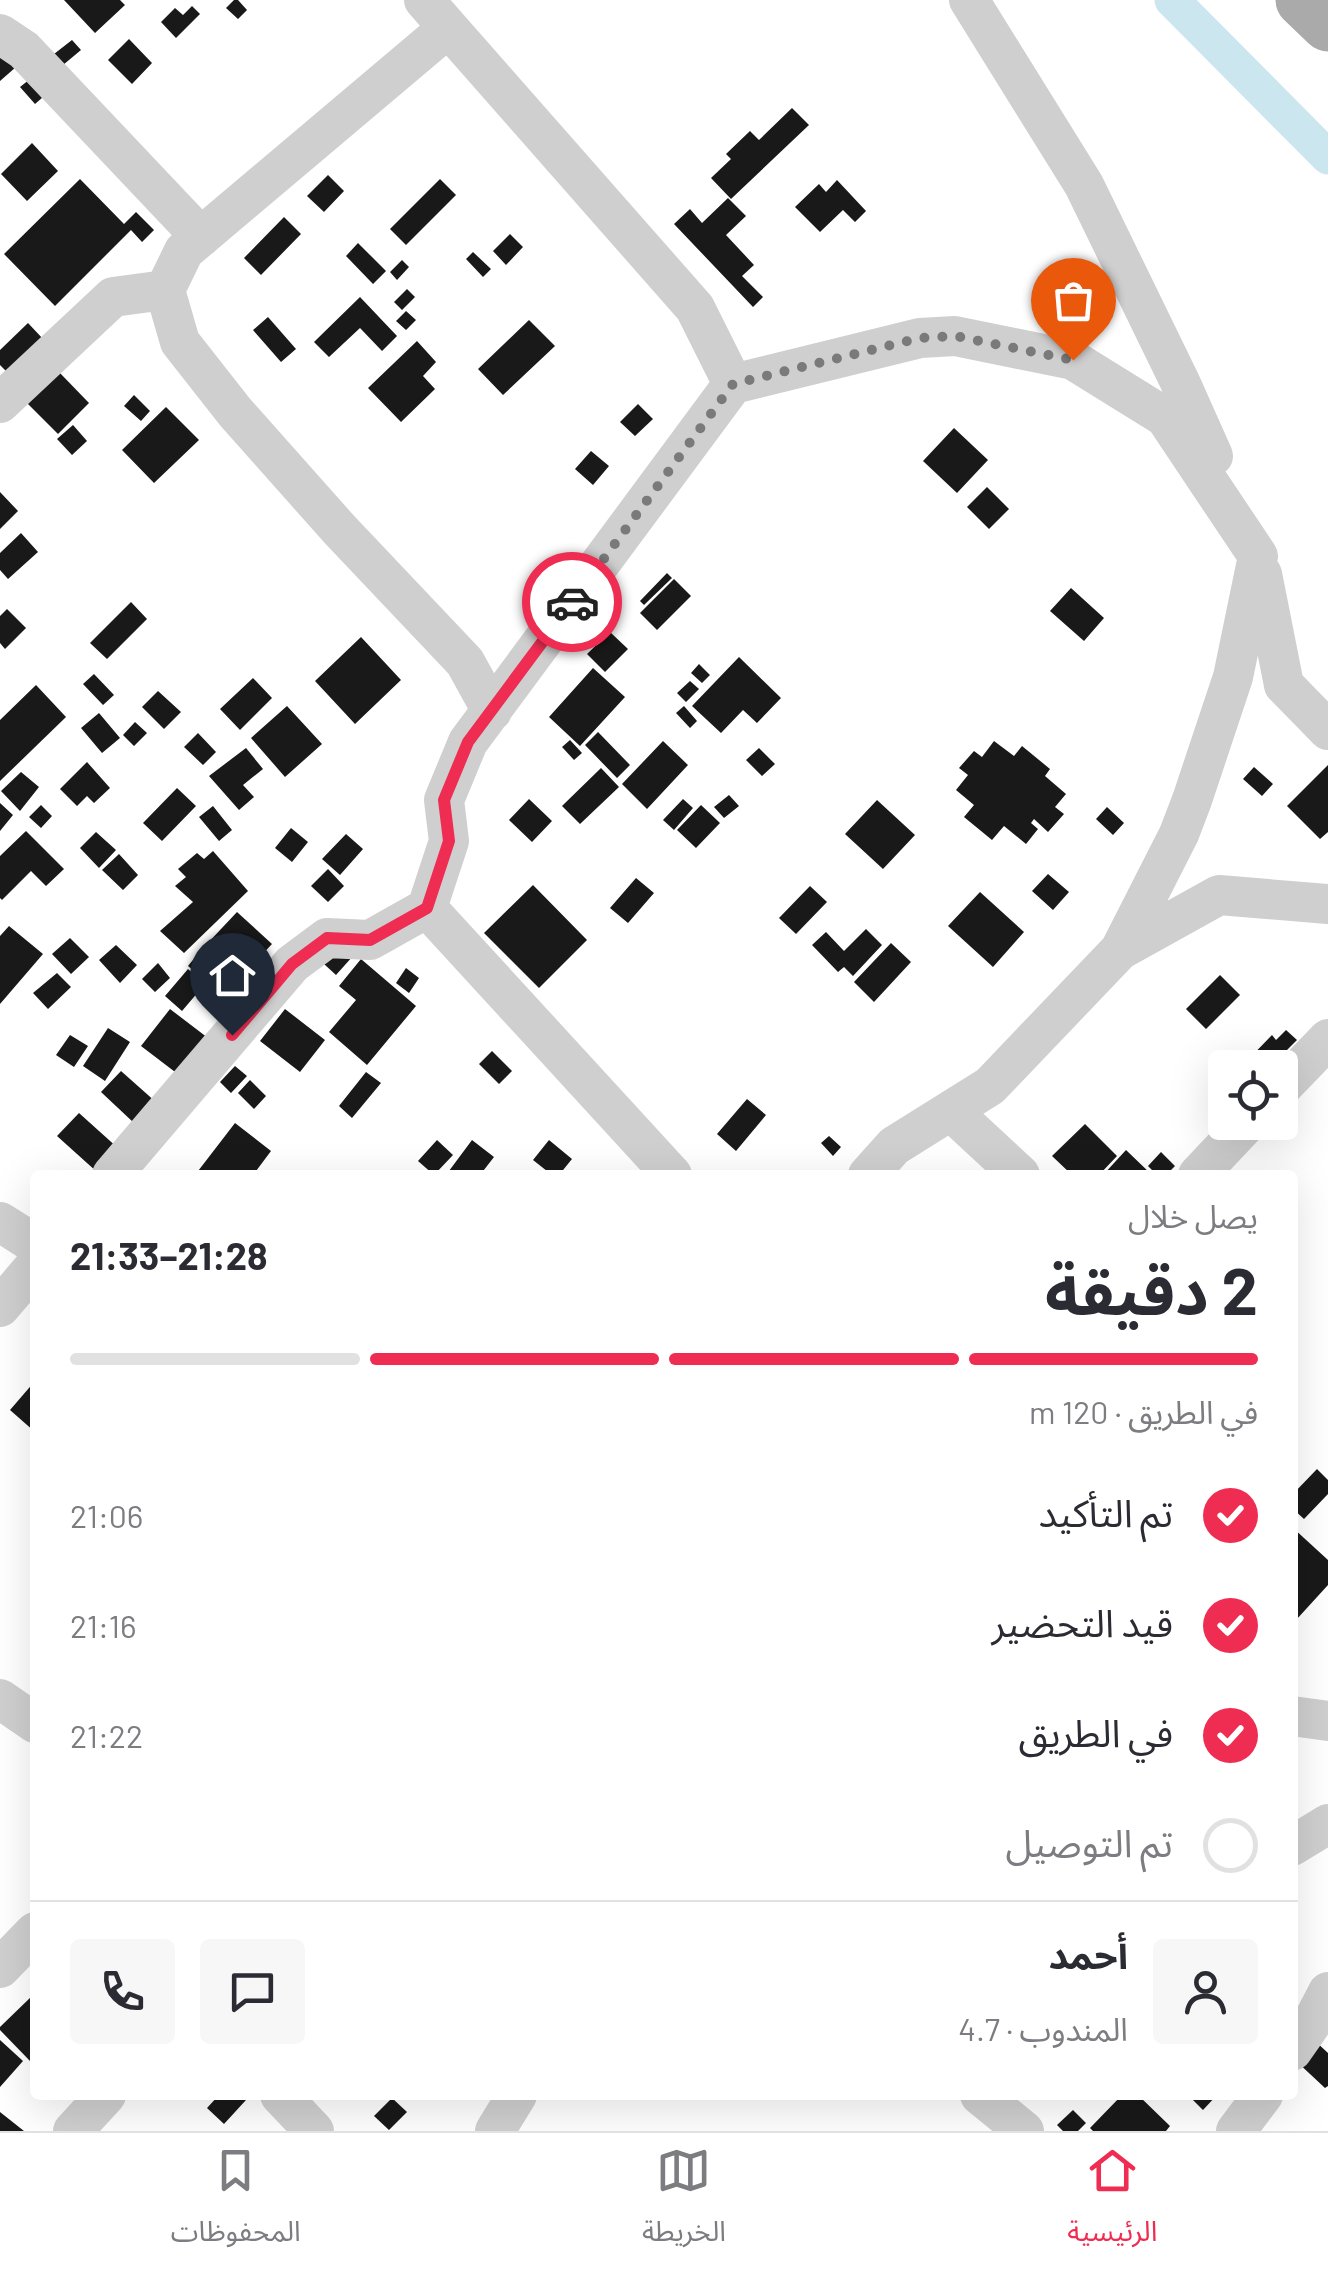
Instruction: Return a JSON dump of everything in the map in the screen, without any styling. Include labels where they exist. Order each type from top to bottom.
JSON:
[{"type":"main road","points":[[1303,0],[1328,24]]},
{"type":"street","points":[[969,0],[1084,185],[1180,382],[1258,556],[1284,685],[1328,730]]},
{"type":"street","points":[[492,710],[465,662],[339,529],[235,412],[180,342],[166,290],[184,251],[436,14],[696,308],[733,384]]},
{"type":"street","points":[[0,34],[24,50],[201,236]]},
{"type":"street","points":[[0,403],[113,297],[166,290]]},
{"type":"street","points":[[116,1170],[292,964],[327,938],[370,940],[427,908],[449,841],[444,800],[468,742],[733,384],[920,338],[955,336],[1073,360],[1165,417],[1258,556],[1233,678],[1192,800],[1180,834],[1120,950],[990,1086],[894,1146],[872,1170]]},
{"type":"street","points":[[1120,950],[1220,896],[1328,904]]},
{"type":"street","points":[[427,908],[667,1170]]},
{"type":"street","points":[[1298,1070],[1328,1039]]},
{"type":"street","points":[[951,1111],[1015,1170]]},
{"type":"street","points":[[1203,1170],[1231,1140]]},
{"type":"street","points":[[0,1222],[30,1241]]},
{"type":"street","points":[[0,1307],[30,1272]]},
{"type":"street","points":[[0,1698],[30,1719]]},
{"type":"street","points":[[1298,1717],[1328,1721]]},
{"type":"street","points":[[1298,1842],[1328,1824]]},
{"type":"street","points":[[0,1968],[30,1937]]},
{"type":"street","points":[[1298,2042],[1328,1992]]},
{"type":"street","points":[[73,2131],[101,2100]]},
{"type":"street","points":[[285,2100],[314,2131]]},
{"type":"street","points":[[496,2131],[514,2100]]},
{"type":"street","points":[[986,2100],[1024,2131]]},
{"type":"building","points":[[64,0],[120,0],[125,5],[95,33]]},
{"type":"building","points":[[234,0],[247,10],[238,19],[226,8]]},
{"type":"building","points":[[192,6],[200,14],[176,38],[161,22],[175,8],[183,15]]},
{"type":"building","points":[[129,39],[152,63],[132,84],[108,60]]},
{"type":"building","points":[[72,40],[81,50],[63,65],[54,54]]},
{"type":"building","points":[[0,44],[24,60],[0,81]]},
{"type":"building","points":[[35,75],[50,91],[35,104],[20,87]]},
{"type":"building","points":[[792,108],[809,125],[731,199],[711,178],[731,159],[726,154],[750,131],[759,140]]},
{"type":"building","points":[[32,143],[58,171],[27,201],[1,174]]},
{"type":"building","points":[[328,175],[344,191],[324,212],[307,196]]},
{"type":"building","points":[[80,179],[124,224],[136,212],[154,230],[142,242],[131,230],[55,306],[4,254]]},
{"type":"building","points":[[440,179],[456,195],[406,245],[390,229]]},
{"type":"building","points":[[837,180],[866,211],[855,222],[843,210],[820,232],[795,207],[819,184],[826,192]]},
{"type":"building","points":[[728,198],[746,216],[726,235],[754,265],[742,276],[763,297],[753,307],[674,224],[690,209],[702,223]]},
{"type":"building","points":[[284,217],[301,234],[261,275],[244,258]]},
{"type":"building","points":[[510,234],[523,247],[506,265],[493,251]]},
{"type":"building","points":[[358,243],[386,271],[373,284],[346,256]]},
{"type":"building","points":[[473,252],[491,269],[483,277],[466,259]]},
{"type":"building","points":[[402,260],[409,267],[397,280],[390,272]]},
{"type":"building","points":[[407,289],[415,297],[402,310],[394,302]]},
{"type":"building","points":[[360,297],[397,336],[382,351],[360,328],[329,357],[314,342]]},
{"type":"building","points":[[406,311],[416,320],[406,330],[396,321]]},
{"type":"building","points":[[268,317],[296,349],[281,362],[253,330]]},
{"type":"building","points":[[529,320],[555,346],[503,395],[478,369]]},
{"type":"building","points":[[28,323],[44,340],[9,374],[0,365],[0,350]]},
{"type":"building","points":[[417,341],[436,362],[423,376],[435,389],[401,422],[368,388]]},
{"type":"building","points":[[58,371],[89,403],[58,434],[26,402]]},
{"type":"building","points":[[134,395],[150,411],[141,421],[124,406]]},
{"type":"building","points":[[638,404],[653,419],[635,436],[620,422]]},
{"type":"building","points":[[166,407],[199,440],[154,483],[122,450]]},
{"type":"building","points":[[73,425],[87,441],[72,455],[57,439]]},
{"type":"building","points":[[954,428],[988,460],[957,493],[923,461]]},
{"type":"building","points":[[591,451],[609,466],[593,485],[575,469]]},
{"type":"building","points":[[987,487],[1009,509],[989,529],[967,507]]},
{"type":"building","points":[[0,492],[18,511],[0,529]]},
{"type":"building","points":[[21,533],[38,552],[8,579],[0,570],[0,553]]},
{"type":"building","points":[[667,573],[672,578],[644,605],[640,601]]},
{"type":"building","points":[[674,579],[691,596],[657,630],[640,613]]},
{"type":"building","points":[[1071,588],[1104,618],[1084,641],[1050,611]]},
{"type":"building","points":[[131,602],[147,619],[107,659],[90,643]]},
{"type":"building","points":[[7,609],[26,628],[5,649],[0,643],[0,616]]},
{"type":"building","points":[[610,632],[628,649],[605,672],[587,654]]},
{"type":"building","points":[[361,637],[401,680],[355,724],[315,681]]},
{"type":"building","points":[[739,657],[781,698],[757,723],[743,710],[721,733],[692,706]]},
{"type":"building","points":[[699,664],[710,675],[702,683],[691,673]]},
{"type":"building","points":[[593,668],[625,697],[580,746],[549,717]]},
{"type":"building","points":[[94,674],[114,695],[103,705],[83,684]]},
{"type":"building","points":[[253,678],[272,698],[240,730],[220,709]]},
{"type":"building","points":[[690,681],[699,689],[686,702],[677,693]]},
{"type":"building","points":[[36,685],[66,717],[0,781],[0,720]]},
{"type":"building","points":[[158,691],[181,712],[164,729],[142,707]]},
{"type":"building","points":[[287,706],[322,744],[285,777],[251,738]]},
{"type":"building","points":[[684,706],[697,721],[690,728],[676,713]]},
{"type":"building","points":[[99,713],[120,738],[102,753],[81,728]]},
{"type":"building","points":[[135,722],[147,733],[134,746],[123,735]]},
{"type":"building","points":[[598,732],[630,765],[617,778],[585,745]]},
{"type":"building","points":[[198,733],[216,752],[203,765],[184,747]]},
{"type":"building","points":[[570,740],[582,753],[574,760],[562,747]]},
{"type":"building","points":[[663,741],[688,765],[647,809],[622,784]]},
{"type":"building","points":[[994,741],[1014,756],[1022,746],[1050,769],[1045,776],[1066,794],[1055,807],[1064,814],[1048,832],[1034,819],[1031,823],[1038,829],[1026,844],[1004,826],[992,840],[964,817],[974,805],[956,790],[968,775],[959,768],[974,751],[982,757]]},
{"type":"building","points":[[246,748],[263,769],[243,785],[254,797],[239,810],[209,776]]},
{"type":"building","points":[[759,748],[775,764],[762,776],[746,760]]},
{"type":"building","points":[[87,762],[110,788],[94,803],[87,796],[77,806],[60,789]]},
{"type":"building","points":[[1328,765],[1328,832],[1320,839],[1287,806]]},
{"type":"building","points":[[1254,767],[1273,784],[1262,796],[1243,779]]},
{"type":"building","points":[[601,768],[619,787],[580,824],[562,806]]},
{"type":"building","points":[[21,772],[39,787],[20,811],[1,791]]},
{"type":"building","points":[[177,788],[196,806],[162,841],[143,823]]},
{"type":"building","points":[[729,795],[739,806],[724,818],[714,807]]},
{"type":"building","points":[[529,799],[552,821],[532,842],[509,820]]},
{"type":"building","points":[[683,799],[693,808],[674,830],[663,820]]},
{"type":"building","points":[[877,800],[915,835],[883,869],[845,834]]},
{"type":"building","points":[[0,803],[13,815],[0,831]]},
{"type":"building","points":[[41,805],[52,816],[41,828],[29,817]]},
{"type":"building","points":[[701,805],[720,823],[696,848],[677,830]]},
{"type":"building","points":[[213,806],[232,830],[219,841],[199,817]]},
{"type":"building","points":[[1107,807],[1124,823],[1113,835],[1096,819]]},
{"type":"building","points":[[291,828],[308,842],[292,862],[275,848]]},
{"type":"building","points":[[26,831],[64,869],[46,886],[31,871],[2,900],[0,856]]},
{"type":"building","points":[[96,832],[116,850],[99,868],[80,848]]},
{"type":"building","points":[[346,834],[363,849],[340,875],[322,859]]},
{"type":"building","points":[[213,851],[248,891],[184,953],[160,931],[193,902],[175,886],[186,877],[178,869],[197,853],[204,859]]},
{"type":"building","points":[[119,854],[138,875],[123,890],[102,870]]},
{"type":"building","points":[[328,869],[344,886],[328,902],[311,886]]},
{"type":"building","points":[[1048,874],[1069,892],[1053,910],[1032,891]]},
{"type":"building","points":[[636,878],[654,893],[628,923],[610,908]]},
{"type":"building","points":[[533,885],[587,940],[539,988],[484,933]]},
{"type":"building","points":[[810,886],[827,902],[796,934],[779,918]]},
{"type":"building","points":[[980,892],[1024,932],[993,967],[948,926]]},
{"type":"building","points":[[237,912],[272,944],[239,979],[205,946]]},
{"type":"building","points":[[9,926],[43,954],[0,1004],[0,936]]},
{"type":"building","points":[[866,929],[882,945],[853,976],[844,967],[838,972],[812,945],[826,932],[844,951]]},
{"type":"building","points":[[70,938],[89,957],[71,974],[52,954]]},
{"type":"building","points":[[891,943],[911,962],[874,1002],[854,982]]},
{"type":"building","points":[[116,945],[137,965],[120,983],[99,960]]},
{"type":"building","points":[[342,945],[353,956],[336,975],[324,964]]},
{"type":"building","points":[[201,950],[232,977],[219,992],[188,966]]},
{"type":"building","points":[[361,959],[416,1006],[367,1065],[329,1032],[356,1000],[339,986]]},
{"type":"building","points":[[158,963],[170,978],[155,992],[142,979]]},
{"type":"building","points":[[406,968],[419,978],[409,993],[396,983]]},
{"type":"building","points":[[188,969],[205,984],[182,1011],[165,996]]},
{"type":"building","points":[[57,973],[71,987],[48,1009],[33,993]]},
{"type":"building","points":[[1220,975],[1240,995],[1206,1029],[1186,1009]]},
{"type":"building","points":[[170,1009],[208,1038],[179,1075],[141,1046]]},
{"type":"building","points":[[285,1009],[325,1040],[300,1072],[260,1041]]},
{"type":"building","points":[[108,1028],[130,1042],[105,1081],[83,1066]]},
{"type":"building","points":[[1286,1030],[1297,1040],[1287,1050],[1257,1050],[1272,1035],[1276,1040]]},
{"type":"building","points":[[70,1035],[88,1046],[74,1067],[56,1055]]},
{"type":"building","points":[[492,1051],[512,1071],[499,1084],[479,1064]]},
{"type":"building","points":[[235,1066],[247,1076],[231,1093],[220,1082]]},
{"type":"building","points":[[121,1071],[157,1103],[134,1123],[101,1092]]},
{"type":"building","points":[[366,1072],[381,1083],[352,1118],[339,1106]]},
{"type":"building","points":[[250,1080],[266,1096],[254,1109],[238,1093]]},
{"type":"building","points":[[747,1099],[766,1115],[736,1151],[717,1134]]},
{"type":"building","points":[[79,1113],[119,1149],[95,1170],[57,1136]]},
{"type":"building","points":[[235,1123],[271,1151],[257,1170],[199,1170]]},
{"type":"building","points":[[1085,1124],[1117,1156],[1104,1170],[1067,1170],[1052,1156]]},
{"type":"building","points":[[829,1136],[841,1147],[833,1156],[821,1143]]},
{"type":"building","points":[[437,1140],[453,1155],[439,1170],[428,1170],[418,1161]]},
{"type":"building","points":[[472,1140],[494,1157],[484,1170],[450,1170]]},
{"type":"building","points":[[549,1140],[572,1159],[563,1170],[546,1170],[533,1160]]},
{"type":"building","points":[[1126,1150],[1147,1170],[1108,1170]]},
{"type":"building","points":[[1161,1152],[1175,1166],[1171,1170],[1152,1170],[1148,1166]]},
{"type":"building","points":[[30,1387],[30,1428],[10,1410]]},
{"type":"building","points":[[1317,1469],[1328,1480],[1328,1494],[1304,1519],[1298,1514],[1298,1489]]},
{"type":"building","points":[[1298,1532],[1328,1560],[1328,1585],[1298,1618]]},
{"type":"building","points":[[30,1998],[30,2061],[0,2030]]},
{"type":"building","points":[[0,2040],[23,2061],[0,2087]]},
{"type":"building","points":[[1314,2040],[1328,2053],[1328,2086],[1325,2088],[1298,2063],[1298,2057]]},
{"type":"building","points":[[214,2100],[246,2100],[224,2124],[207,2108]]},
{"type":"building","points":[[390,2100],[407,2112],[389,2130],[374,2116]]},
{"type":"building","points":[[1117,2100],[1143,2100],[1170,2126],[1166,2131],[1090,2128]]},
{"type":"building","points":[[1193,2100],[1212,2100],[1203,2110]]},
{"type":"building","points":[[1073,2110],[1086,2123],[1078,2131],[1063,2131],[1057,2125]]},
{"type":"building","points":[[0,2112],[24,2131],[0,2131]]},
{"type":"waterway","points":[[1172,0],[1328,157]]},
{"type":"way so far","points":[[572,602],[733,384],[920,338],[955,336],[1073,360]]},
{"type":"route","points":[[232,1035],[292,964],[327,938],[370,940],[427,908],[449,841],[444,800],[468,742],[572,602]]}]
